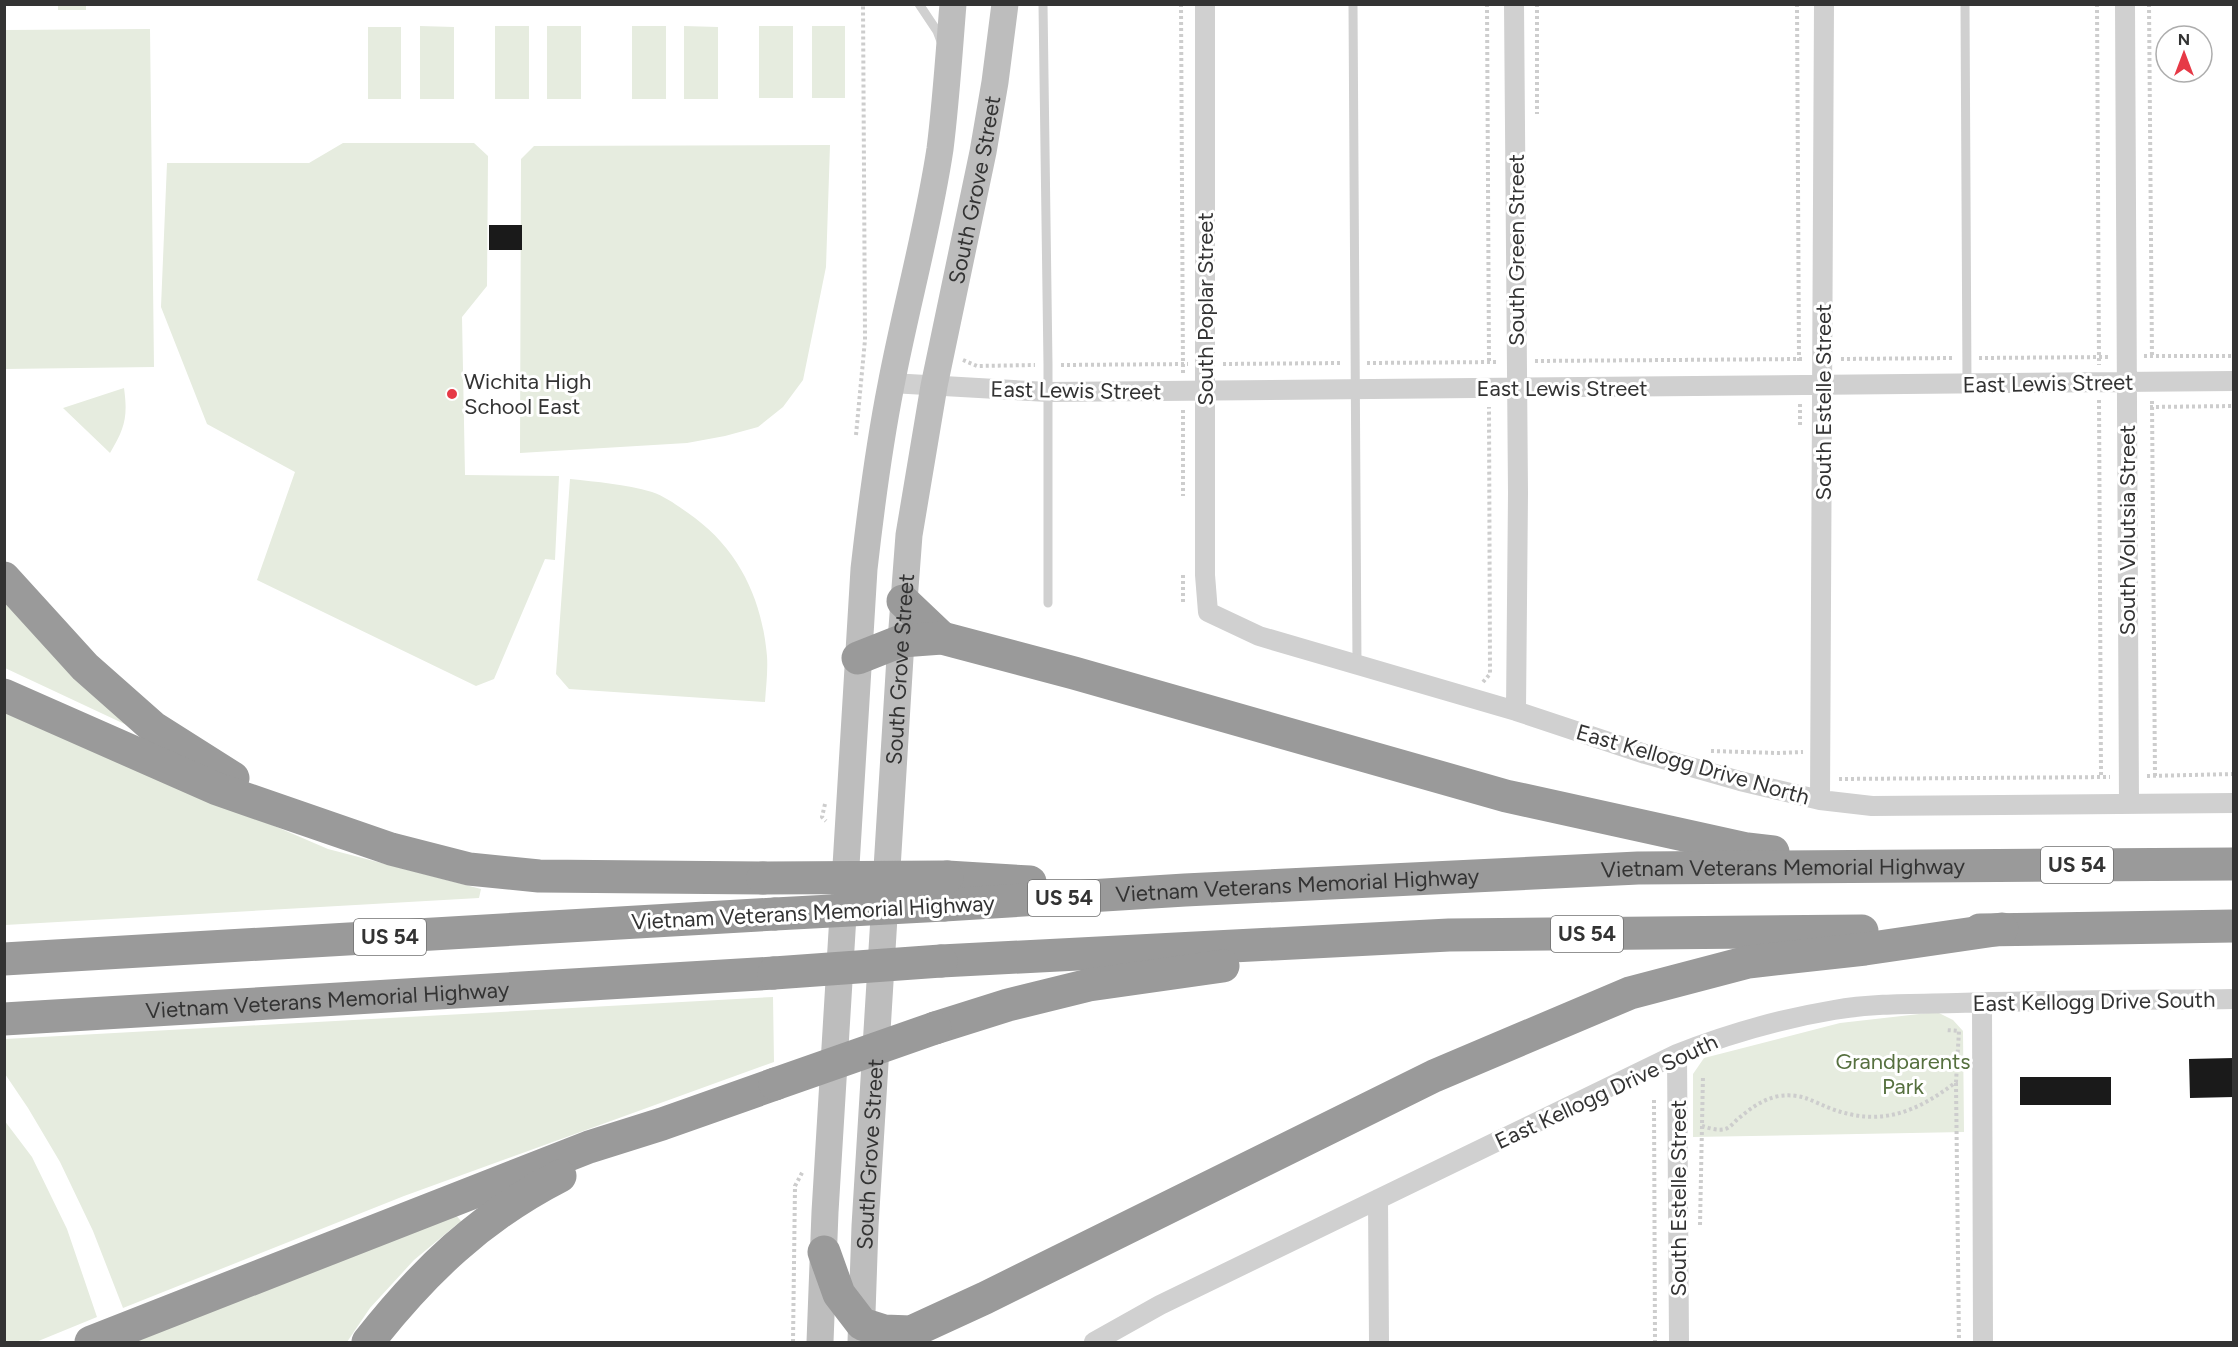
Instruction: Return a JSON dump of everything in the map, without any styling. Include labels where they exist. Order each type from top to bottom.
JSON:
[{"type":"highway","points":[[4,578],[85,667],[154,728],[288,813]]},
{"type":"highway","points":[[903,601],[942,638]]},
{"type":"highway","points":[[858,658],[900,641],[942,638],[1074,673],[1506,796],[1747,849],[1921,867]]},
{"type":"highway","points":[[4,695],[217,789],[391,849],[469,869],[539,876],[764,878],[946,891]]},
{"type":"highway","name":"Vietnam Veterans Memorial Highway","points":[[4,959],[775,914],[946,891],[1185,890],[1638,868],[2234,864]]},
{"type":"highway","name":"Vietnam Veterans Memorial Highway","points":[[4,1018],[774,973],[941,961],[1449,935],[2234,926]]},
{"type":"highway","points":[[824,1252],[840,1294],[861,1333],[884,1331],[904,1337],[1434,1076],[1630,993],[1748,962],[1865,949],[2002,929]]},
{"type":"highway","points":[[91,1342],[589,1147],[1008,1005],[1089,985],[1449,935]]},
{"type":"highway","points":[[368,1342],[394,1309],[440,1259],[487,1220],[541,1186],[662,1124]]},
{"type":"street","name":"South Grove Street","points":[[820,1342],[864,569],[875,475],[891,383],[920,259],[936,172],[949,62],[953,4]]},
{"type":"street","name":"South Grove Street","points":[[861,1333],[865,1215],[900,641],[909,535],[934,386],[983,152],[1005,4]]},
{"type":"street","name":"South Poplar Street","points":[[1205,4],[1205,575],[1208,612]]},
{"type":"street","name":"South Green Street","points":[[1514,4],[1517,388],[1516,704]]},
{"type":"street","name":"South Estelle Street","points":[[1820,800],[1824,386],[1824,4]]},
{"type":"street","name":"South Volutsia Street","points":[[2125,4],[2130,804]]},
{"type":"street","name":"East Lewis Street","points":[[891,383],[1048,392],[2234,381]]},
{"type":"street","name":"East Kellogg Drive North","points":[[1208,612],[1259,636],[1357,665],[1516,704],[1645,754],[1740,781],[1820,800],[1872,806],[2234,804]]},
{"type":"street","name":"East Kellogg Drive South","points":[[1094,1342],[1160,1305],[1677,1054],[1752,1028],[1837,1009],[1982,1002],[2234,999]]},
{"type":"street","points":[[1982,1002],[1983,1342]]},
{"type":"street","name":"South Estelle Street","points":[[1677,1054],[1679,1342]]},
{"type":"street","points":[[1378,1199],[1379,1342]]},
{"type":"lane","points":[[919,4],[937,31],[949,62]]},
{"type":"lane","points":[[1043,4],[1048,365],[1048,603]]},
{"type":"lane","points":[[1353,4],[1357,665]]},
{"type":"lane","points":[[1965,4],[1967,384]]},
{"type":"path","points":[[1181,4],[1183,500]]},
{"type":"path","points":[[1487,4],[1490,674],[1480,685],[1516,704]]},
{"type":"path","points":[[865,340],[873,342]]},
{"type":"path","points":[[1226,354],[1226,391]]},
{"type":"path","points":[[957,357],[976,366],[2234,356]]},
{"type":"path","points":[[2099,407],[2234,406]]},
{"type":"path","points":[[1183,570],[1184,604]]},
{"type":"path","points":[[1702,751],[1778,753],[1821,750]]},
{"type":"path","points":[[1839,770],[1839,780],[2234,774]]},
{"type":"path","points":[[1946,1030],[1959,1031],[1956,1082],[1959,1342]]},
{"type":"path","points":[[1700,1228],[1703,1075]]},
{"type":"path","points":[[1702,1126],[1719,1130],[1727,1129],[1756,1104],[1772,1098],[1799,1095],[1860,1117],[1889,1116],[1914,1109],[1938,1096],[1956,1082]]},
{"type":"path","points":[[1654,1100],[1655,1342]]},
{"type":"green space","points":[[58,5],[86,5],[86,10],[58,10]]},
{"type":"green space","points":[[420,26],[454,27],[454,99],[420,99]]},
{"type":"green space","points":[[495,26],[529,26],[529,99],[495,99]]},
{"type":"green space","points":[[547,26],[581,26],[581,99],[547,99]]},
{"type":"green space","points":[[632,26],[666,26],[666,99],[632,99]]},
{"type":"green space","points":[[684,26],[718,27],[718,99],[684,99]]},
{"type":"green space","points":[[759,26],[793,26],[793,98],[759,98]]},
{"type":"green space","points":[[812,26],[845,26],[845,98],[812,98]]},
{"type":"green space","points":[[368,27],[401,27],[401,99],[368,99]]},
{"type":"green space","points":[[150,29],[154,367],[5,369],[5,30]]},
{"type":"green space","points":[[343,143],[474,143],[488,156],[487,286],[462,317],[465,475],[559,476],[555,560],[545,559],[494,679],[476,686],[257,580],[295,472],[207,424],[161,307],[167,163],[309,163]]},
{"type":"green space","points":[[830,145],[826,267],[803,380],[783,407],[758,427],[687,443],[520,453],[521,159],[534,146]]},
{"type":"green space","points":[[124,388],[126,407],[124,422],[110,453],[63,408]]},
{"type":"green space","points":[[570,479],[621,485],[658,494],[695,518],[725,546],[746,579],[760,616],[767,656],[765,702],[569,689],[556,674]]},
{"type":"green space","points":[[5,598],[98,700],[133,728],[5,668]]},
{"type":"green space","points":[[5,710],[328,849],[481,889],[479,898],[5,925]]},
{"type":"green space","points":[[773,997],[774,1062],[404,1196],[123,1308],[93,1231],[60,1162],[5,1074],[5,1039]]},
{"type":"green space","name":"Grandparents Park","points":[[1937,1012],[1953,1020],[1963,1031],[1964,1132],[1693,1137],[1693,1074],[1704,1058],[1840,1023]]},
{"type":"green space","points":[[4,1120],[32,1157],[67,1229],[97,1317],[36,1342],[5,1342]]},
{"type":"green space","points":[[455,1214],[461,1221],[414,1260],[370,1308],[347,1342],[135,1342],[134,1337]]},
{"type":"building","points":[[489,225],[522,225],[522,250],[489,250]]},
{"type":"building","points":[[2234,1058],[2234,1097],[2190,1098],[2189,1059]]},
{"type":"building","points":[[2020,1077],[2111,1077],[2111,1105],[2020,1105]]},
{"type":"place","name":"Wichita High School East","points":[[452,394]]}]
